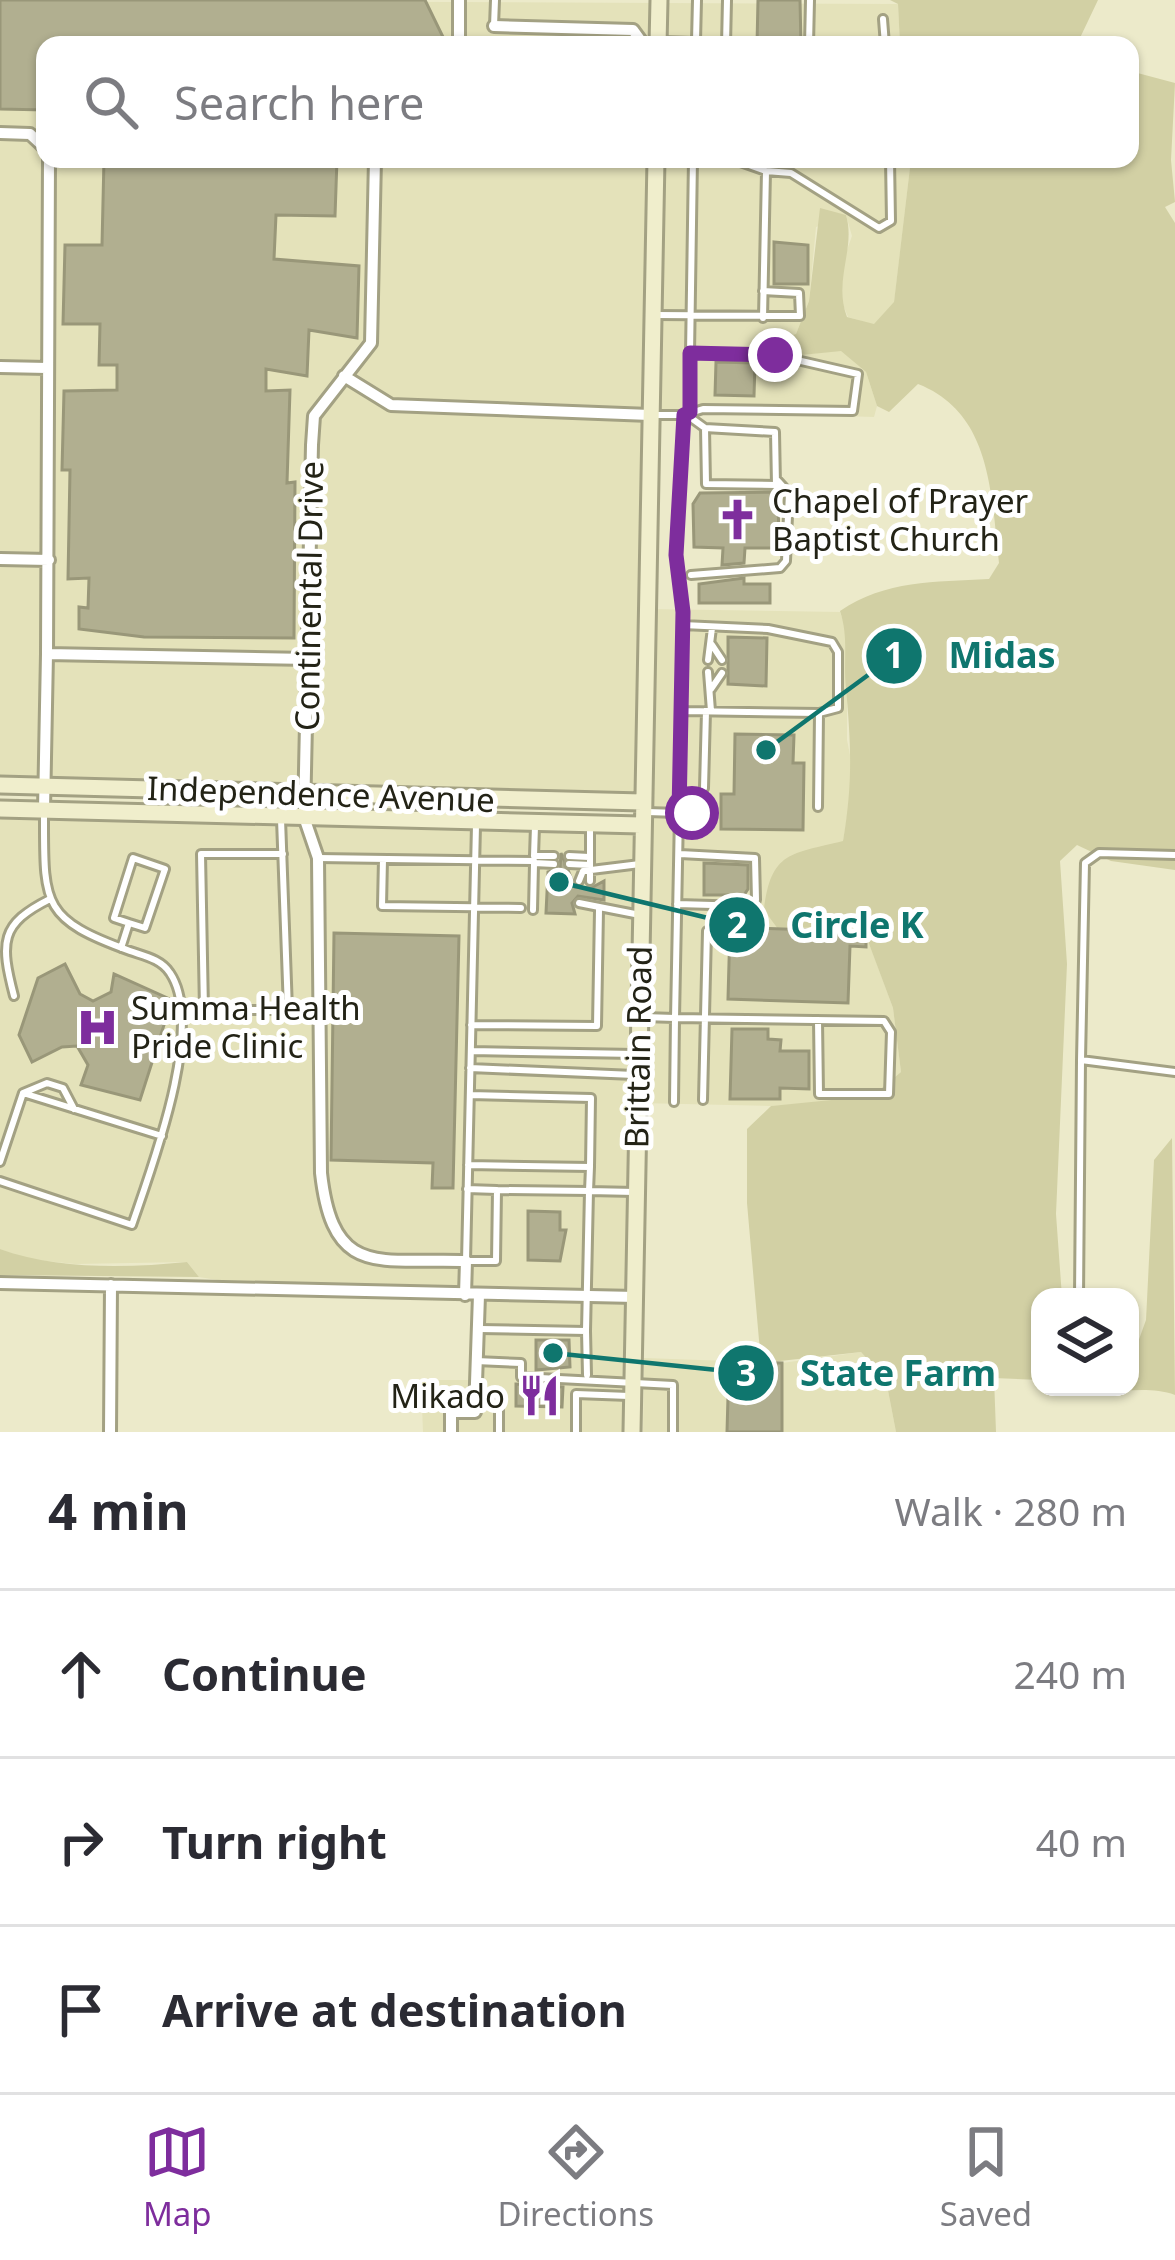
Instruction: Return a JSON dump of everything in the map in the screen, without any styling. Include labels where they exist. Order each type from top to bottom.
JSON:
[{"type":"street","points":[[458,0],[459,36]]},
{"type":"street","points":[[650,36],[659,0]]},
{"type":"street","points":[[494,26],[633,30],[640,36]]},
{"type":"street","points":[[0,133],[30,134],[36,140]]},
{"type":"street","points":[[44,810],[50,560],[49,168]]},
{"type":"street","name":"Continental Drive","points":[[375,168],[371,339],[313,425],[304,818],[318,857],[326,1218],[348,1250],[367,1258],[466,1261]]},
{"type":"street","name":"Brittain Road","points":[[632,1432],[656,168]]},
{"type":"street","points":[[0,367],[47,368]]},
{"type":"street","points":[[344,376],[391,405],[650,415]]},
{"type":"street","points":[[0,560],[50,560]]},
{"type":"street","points":[[47,654],[309,659]]},
{"type":"street","name":"Independence Avenue","points":[[0,785],[305,793],[641,813]]},
{"type":"street","name":"Independence Avenue","points":[[0,809],[590,824],[641,813]]},
{"type":"street","points":[[451,1432],[451,1412],[475,1412],[477,1329],[466,1261]]},
{"type":"street","points":[[0,1283],[636,1297]]},
{"type":"street","points":[[110,1432],[111,1285]]},
{"type":"lane","points":[[494,26],[495,0]]},
{"type":"lane","points":[[696,36],[697,0]]},
{"type":"lane","points":[[726,36],[727,0]]},
{"type":"lane","points":[[809,36],[810,0]]},
{"type":"lane","points":[[884,19],[885,36]]},
{"type":"lane","points":[[674,1102],[683,626],[676,555],[690,353],[694,168]]},
{"type":"lane","points":[[758,168],[791,173],[879,228],[891,221],[890,168]]},
{"type":"lane","points":[[763,319],[766,171]]},
{"type":"lane","points":[[653,315],[800,316],[799,293],[764,291]]},
{"type":"lane","points":[[650,415],[853,411],[858,406],[858,374],[848,368],[775,355],[690,353]]},
{"type":"lane","points":[[687,413],[705,428],[775,432],[778,480],[789,493],[786,560],[780,568],[692,575]]},
{"type":"lane","points":[[705,428],[704,480],[710,487],[772,488],[778,480]]},
{"type":"lane","points":[[681,711],[819,713],[838,708],[837,646],[784,632],[683,626]]},
{"type":"lane","points":[[712,627],[712,645],[712,660],[712,645]]},
{"type":"lane","points":[[641,813],[692,813],[704,788],[712,673],[711,689]]},
{"type":"lane","points":[[818,807],[819,713]]},
{"type":"lane","points":[[0,1181],[132,1225],[176,1078],[177,988],[160,962],[76,932],[50,899],[44,810]]},
{"type":"lane","points":[[281,817],[283,854],[287,1010],[204,1010],[201,854],[283,854]]},
{"type":"lane","points":[[476,821],[466,1261],[496,1261],[497,1190]]},
{"type":"lane","points":[[533,910],[535,823]]},
{"type":"lane","points":[[590,824],[590,881]]},
{"type":"lane","points":[[1079,1288],[1084,863],[1099,853],[1175,855]]},
{"type":"lane","points":[[677,904],[753,904],[757,862],[752,855],[678,854]]},
{"type":"lane","points":[[318,857],[554,860]]},
{"type":"lane","points":[[133,858],[165,869],[145,928],[129,923],[114,918],[133,858]]},
{"type":"lane","points":[[383,859],[382,907],[521,908]]},
{"type":"lane","points":[[569,861],[590,864],[601,876],[640,864]]},
{"type":"lane","points":[[579,881],[590,864]]},
{"type":"lane","points":[[14,996],[2,966],[4,932],[11,920],[50,899]]},
{"type":"lane","points":[[579,903],[640,914]]},
{"type":"lane","points":[[471,1025],[597,1027],[596,906]]},
{"type":"lane","points":[[122,948],[129,923]]},
{"type":"lane","points":[[703,1100],[706,931]]},
{"type":"lane","points":[[640,1017],[818,1020],[889,1025],[889,1094],[818,1094],[818,1020]]},
{"type":"lane","points":[[471,1051],[639,1054]]},
{"type":"lane","points":[[1081,1060],[1175,1072]]},
{"type":"lane","points":[[470,1068],[638,1076]]},
{"type":"lane","points":[[0,1162],[23,1093],[46,1083],[63,1088],[74,1108]]},
{"type":"lane","points":[[23,1093],[162,1136]]},
{"type":"lane","points":[[470,1095],[591,1098],[587,1376]]},
{"type":"lane","points":[[468,1165],[590,1167]]},
{"type":"lane","points":[[467,1189],[635,1192]]},
{"type":"lane","points":[[477,1329],[586,1331]]},
{"type":"lane","points":[[476,1361],[520,1363],[520,1376],[587,1376],[633,1388]]},
{"type":"lane","points":[[576,1432],[576,1394],[673,1384],[673,1432]]},
{"type":"lane","points":[[499,1432],[500,1397]]},
{"type":"shaded area","points":[[0,0],[898,4],[900,36],[36,36],[36,168],[910,168],[894,303],[874,325],[848,317],[841,300],[842,264],[852,236],[846,215],[816,227],[809,301],[796,334],[802,355],[841,350],[866,372],[877,406],[874,417],[651,410],[646,609],[840,612],[847,631],[847,740],[854,775],[843,841],[779,929],[862,924],[893,1008],[901,1072],[872,1096],[839,1101],[771,1106],[638,1103],[632,1432],[423,1432],[421,1380],[476,1380],[479,1296],[272,1289],[199,1277],[187,1262],[75,1264],[27,1259],[0,1249],[0,809],[640,825],[641,802],[0,785]]},
{"type":"shaded area","points":[[890,0],[1098,0],[1081,36],[900,36],[898,4]]},
{"type":"shaded area","points":[[1139,73],[1175,83],[1171,160],[1175,202],[1165,207],[1175,223],[1175,870],[1111,861],[1077,845],[1060,861],[1067,964],[1056,1214],[1061,1288],[1031,1288],[1031,1380],[994,1378],[996,1432],[896,1432],[886,1380],[861,1352],[761,1363],[747,1203],[747,1129],[771,1106],[872,1096],[901,1072],[893,1008],[862,925],[778,929],[764,910],[772,876],[787,858],[843,841],[850,764],[840,611],[893,588],[989,579],[999,563],[983,458],[961,414],[918,384],[889,412],[877,406],[866,372],[841,351],[802,355],[779,340],[796,334],[809,301],[820,208],[846,215],[842,290],[847,317],[874,324],[894,302],[910,168],[1139,168]]},
{"type":"shaded area","points":[[1172,1138],[1175,1395],[1139,1390],[1154,1160]]},
{"type":"shaded area","points":[[0,1249],[45,1261],[93,1266],[187,1262],[199,1277],[0,1275]]},
{"type":"shaded area","points":[[861,1352],[886,1380],[896,1432],[643,1432],[644,1358],[782,1363]]},
{"type":"building","points":[[0,0],[425,0],[443,36],[36,36],[36,110],[0,109]]},
{"type":"building","points":[[758,0],[800,0],[801,36],[757,36]]},
{"type":"building","points":[[104,168],[337,168],[335,216],[276,215],[274,259],[359,266],[357,338],[309,330],[307,376],[266,369],[266,391],[290,390],[287,483],[295,482],[294,638],[144,637],[79,629],[79,607],[88,608],[89,578],[68,579],[70,470],[62,470],[64,391],[117,390],[117,365],[99,365],[100,324],[63,324],[65,245],[102,245]]},
{"type":"building","points":[[774,242],[808,245],[808,284],[774,284]]},
{"type":"building","points":[[716,362],[755,363],[754,396],[715,395]]},
{"type":"building","name":"Chapel of Prayer Baptist Church","points":[[778,492],[779,548],[745,548],[744,563],[722,565],[723,548],[694,547],[693,504],[700,493]]},
{"type":"building","points":[[744,578],[744,584],[770,584],[770,603],[699,603],[699,584]]},
{"type":"building","points":[[728,637],[767,638],[766,686],[728,684]]},
{"type":"building","points":[[735,734],[794,735],[793,763],[804,763],[803,830],[721,829],[721,794],[734,794]]},
{"type":"building","points":[[561,853],[575,887],[591,888],[604,881],[604,900],[578,896],[572,903],[575,914],[546,913],[548,872],[560,869]]},
{"type":"building","points":[[704,863],[748,865],[744,895],[704,895]]},
{"type":"building","points":[[730,927],[866,932],[866,947],[850,946],[848,1003],[728,999]]},
{"type":"building","points":[[334,933],[459,936],[453,1188],[432,1188],[433,1163],[331,1160]]},
{"type":"building","points":[[65,964],[80,994],[93,1001],[111,992],[114,974],[172,1000],[140,1100],[81,1085],[88,1065],[77,1046],[62,1047],[32,1062],[19,1035],[38,978]]},
{"type":"building","points":[[732,1029],[768,1029],[768,1039],[781,1040],[780,1051],[809,1051],[809,1089],[780,1088],[780,1099],[730,1099]]},
{"type":"building","points":[[528,1211],[560,1212],[560,1230],[566,1230],[560,1261],[528,1260]]},
{"type":"building","points":[[536,1340],[569,1340],[570,1367],[536,1370]]},
{"type":"building","points":[[729,1362],[782,1363],[782,1432],[727,1432]]},
{"type":"building","name":"Mikado","points":[[516,1384],[563,1387],[562,1407],[516,1406]]},
{"type":"place","name":"Chapel of Prayer Baptist Church","points":[[738,520]]},
{"type":"place","name":"Midas","points":[[766,750]]},
{"type":"place","name":"Circle K","points":[[559,882]]},
{"type":"place","name":"Summa Health Pride Clinic","points":[[97,1027]]},
{"type":"place","name":"State Farm","points":[[553,1353]]},
{"type":"place","name":"Mikado","points":[[539,1396]]},
{"type":"route","points":[[692,813],[679,813],[683,612],[676,555],[677,470],[684,415],[690,412],[690,353],[775,355]]}]
